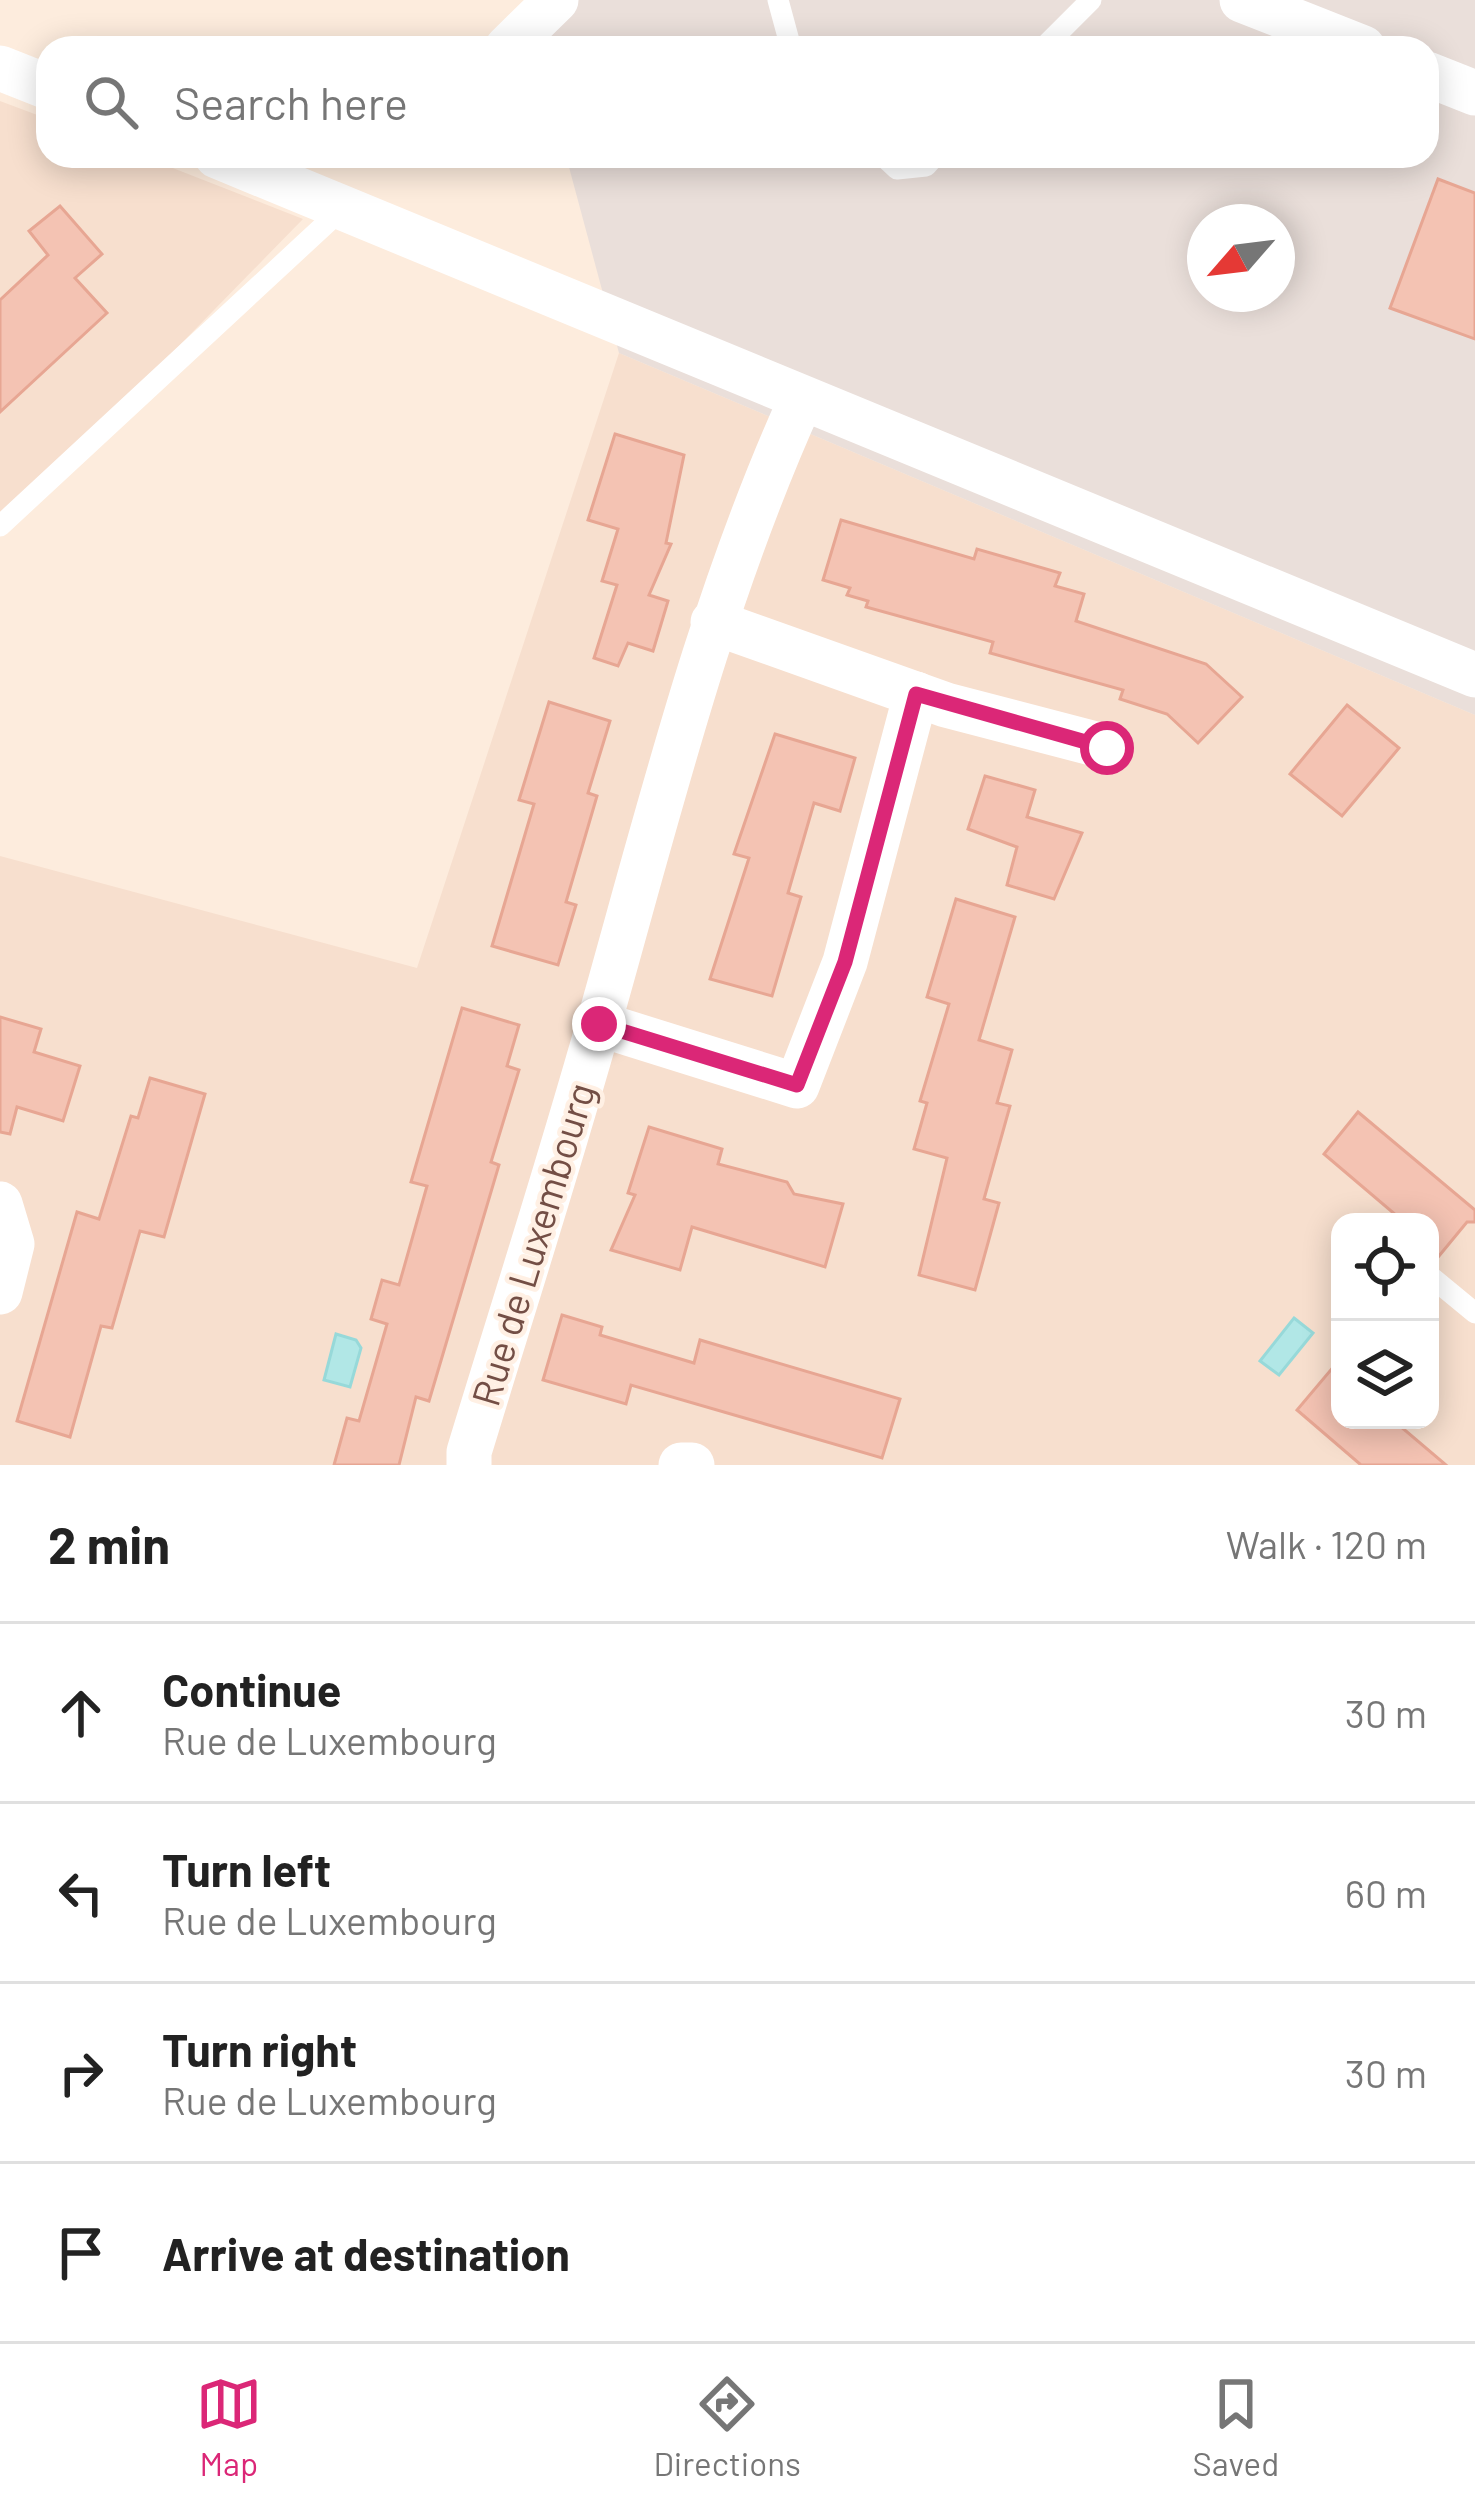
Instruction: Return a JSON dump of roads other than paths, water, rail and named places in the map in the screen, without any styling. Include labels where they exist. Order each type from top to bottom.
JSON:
[{"type":"street","points":[[519,36],[556,0]]},
{"type":"street","points":[[1242,0],[1333,36]]},
{"type":"street","points":[[0,68],[36,82]]},
{"type":"street","points":[[1439,79],[1475,93]]},
{"type":"street","points":[[246,168],[1475,675]]},
{"type":"street","name":"Rue de Luxembourg","points":[[470,1465],[469,1452],[599,1024],[713,622],[763,485],[801,400]]},
{"type":"street","points":[[713,622],[916,694],[1107,748]]},
{"type":"street","points":[[599,1024],[797,1085],[845,962],[916,694]]},
{"type":"street","points":[[0,1204],[12,1244],[0,1292]]},
{"type":"street","points":[[681,1465],[692,1465]]},
{"type":"lane","points":[[778,0],[788,36]]},
{"type":"lane","points":[[1054,36],[1091,0]]},
{"type":"lane","points":[[0,526],[343,208]]},
{"type":"lane","points":[[1439,1283],[1475,1313]]},
{"type":"water","points":[[1294,1318],[1313,1333],[1279,1375],[1260,1361]]},
{"type":"water","points":[[336,1334],[356,1340],[361,1348],[350,1387],[324,1380]]}]
